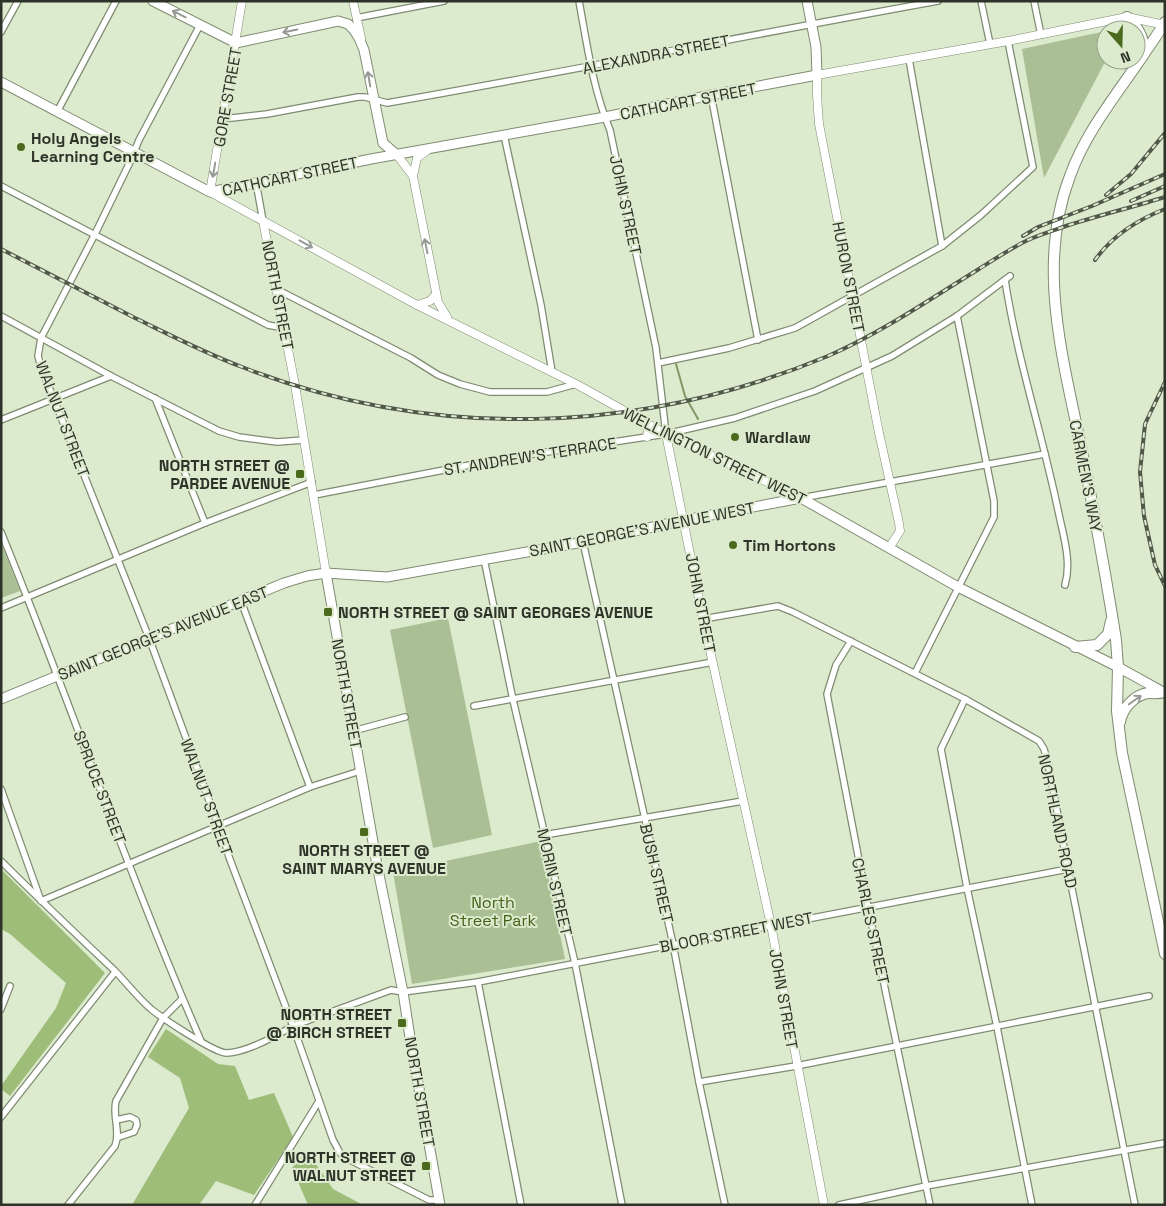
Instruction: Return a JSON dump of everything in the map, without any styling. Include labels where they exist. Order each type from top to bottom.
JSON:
[{"type":"highway","points":[[1127,17],[1130,20]]},
{"type":"highway","name":"CARMEN'S WAY","points":[[1146,51],[1164,24]]},
{"type":"highway","name":"CARMEN'S WAY","points":[[1133,70],[1090,134],[1069,176],[1057,220],[1052,275],[1061,350],[1112,613],[1118,667],[1117,711],[1122,753],[1165,954]]},
{"type":"highway","points":[[1076,647],[1097,645],[1105,638],[1110,629],[1112,613]]},
{"type":"highway","points":[[1119,725],[1127,706],[1137,697],[1150,693],[1164,692]]},
{"type":"main road","points":[[153,1],[236,43],[338,21],[348,24],[354,30],[364,50],[383,142],[380,152],[371,159]]},
{"type":"main road","name":"HURON STREET","points":[[807,1],[816,47],[817,76]]},
{"type":"main road","name":"CATHCART STREET","points":[[210,192],[371,159],[605,117],[817,76]]},
{"type":"main road","points":[[1,82],[210,192]]},
{"type":"main road","points":[[383,142],[397,155]]},
{"type":"main road","name":"SAINT GEORGE'S AVENUE WEST","points":[[326,573],[387,578],[583,542],[801,498]]},
{"type":"main road","name":"WELLINGTON STREET WEST","points":[[801,498],[958,587],[1164,692]]},
{"type":"main road","name":"SAINT GEORGE'S AVENUE EAST","points":[[1,700],[284,583],[326,573]]},
{"type":"main road","name":"NORTH STREET","points":[[326,573],[377,865],[403,992],[410,1044],[439,1203]]},
{"type":"street","points":[[1,32],[18,1]]},
{"type":"street","points":[[57,112],[116,1]]},
{"type":"street","name":"GORE STREET","points":[[210,192],[242,1]]},
{"type":"street","points":[[353,1],[364,50]]},
{"type":"street","points":[[338,21],[444,1]]},
{"type":"street","name":"JOHN STREET","points":[[579,1],[592,67],[612,138],[658,364],[666,434],[685,520],[703,619],[770,925],[824,1205]]},
{"type":"street","name":"ALEXANDRA STREET","points":[[223,120],[358,97],[365,97],[388,104],[938,1]]},
{"type":"street","points":[[981,1],[990,44]]},
{"type":"street","points":[[1034,1],[1040,35]]},
{"type":"street","name":"CATHCART STREET","points":[[817,76],[1127,17],[1164,24]]},
{"type":"street","points":[[41,338],[200,25]]},
{"type":"street","points":[[658,364],[693,357],[796,328],[942,246],[981,215],[1033,167],[1008,41]]},
{"type":"street","points":[[909,59],[942,246]]},
{"type":"street","name":"HURON STREET","points":[[817,76],[819,124],[866,367],[900,523],[900,531],[889,548]]},
{"type":"street","points":[[711,95],[758,340]]},
{"type":"street","points":[[504,135],[541,305],[552,372]]},
{"type":"street","points":[[428,149],[417,158],[413,176],[436,294],[441,309],[450,320]]},
{"type":"street","points":[[397,155],[413,176]]},
{"type":"street","name":"NORTH STREET","points":[[256,182],[278,290],[326,573]]},
{"type":"street","points":[[1,186],[268,325],[284,328]]},
{"type":"street","name":"WELLINGTON STREET WEST","points":[[210,192],[417,304],[576,384],[666,434],[801,498]]},
{"type":"street","name":"ST. ANDREW'S TERRACE","points":[[314,495],[501,459],[666,434],[736,418],[815,391],[892,356],[957,316],[1007,278],[1012,320],[1045,454]]},
{"type":"street","points":[[278,290],[411,358],[438,375],[460,384],[490,392],[547,392],[576,384]]},
{"type":"street","points":[[417,304],[430,301],[436,294]]},
{"type":"street","points":[[1,316],[111,376],[220,431],[239,437],[277,442],[304,440]]},
{"type":"street","points":[[915,673],[994,517],[994,501],[957,316]]},
{"type":"street","name":"WALNUT STREET","points":[[41,338],[38,356],[41,368],[149,638],[220,826],[229,857],[293,1026],[333,1140],[340,1153],[352,1162],[429,1200],[439,1203]]},
{"type":"street","points":[[1,420],[111,376]]},
{"type":"street","points":[[155,398],[205,523]]},
{"type":"street","points":[[643,421],[648,430],[647,437]]},
{"type":"street","points":[[1045,454],[1067,558],[1068,575],[1065,585]]},
{"type":"street","name":"SAINT GEORGE'S AVENUE WEST","points":[[801,498],[1045,454]]},
{"type":"street","points":[[1,608],[205,523],[312,482]]},
{"type":"street","name":"SPRUCE STREET","points":[[1,532],[59,676],[200,1042]]},
{"type":"street","name":"BUSH STREET","points":[[583,542],[673,944],[725,1205]]},
{"type":"street","name":"MORIN STREET","points":[[484,559],[513,700],[528,757],[544,835],[575,963],[622,1205]]},
{"type":"street","points":[[241,601],[310,788]]},
{"type":"street","name":"NORTHLAND ROAD","points":[[703,619],[778,606],[966,699],[1039,741],[1044,749],[1135,1205]]},
{"type":"street","name":"CHARLES STREET","points":[[851,641],[836,665],[827,694],[868,907],[930,1205]]},
{"type":"street","points":[[474,706],[713,662]]},
{"type":"street","points":[[966,699],[941,748],[967,888],[1032,1205]]},
{"type":"street","points":[[353,731],[405,717]]},
{"type":"street","points":[[1,789],[41,902],[310,788],[360,771]]},
{"type":"street","points":[[544,835],[742,801]]},
{"type":"street","name":"BLOOR STREET WEST","points":[[1,861],[115,972],[150,1009],[200,1042],[224,1053],[237,1052],[278,1035],[293,1026],[391,990],[403,992],[478,982],[1068,869]]},
{"type":"street","points":[[1,1117],[115,972]]},
{"type":"street","points":[[478,982],[521,1205]]},
{"type":"street","points":[[1,1009],[10,986]]},
{"type":"street","points":[[699,1082],[796,1066],[1149,996]]},
{"type":"street","points":[[68,1205],[115,1146],[119,1137],[114,1108],[116,1101],[163,1018],[182,999]]},
{"type":"street","points":[[255,1205],[319,1101]]},
{"type":"street","points":[[116,1120],[130,1117],[136,1120],[137,1125],[134,1132],[119,1137]]},
{"type":"street","points":[[839,1205],[926,1186],[1165,1143]]},
{"type":"green space","points":[[1096,33],[1096,70],[1101,70],[1044,178],[1022,49]]},
{"type":"green space","points":[[1,543],[20,591],[1,598]]},
{"type":"green space","points":[[448,618],[492,835],[433,848],[390,630]]},
{"type":"green space","name":"North Street Park","points":[[541,841],[565,959],[412,984],[393,872]]},
{"type":"green space","points":[[1,869],[105,973],[10,1096],[1,1089],[1,1086],[56,1008],[66,983],[10,934],[1,929]]},
{"type":"green space","points":[[166,1029],[218,1064],[235,1066],[249,1100],[274,1093],[293,1137],[254,1195],[216,1181],[199,1205],[132,1205],[189,1108],[180,1078],[148,1057]]},
{"type":"green space","points":[[307,1151],[333,1189],[363,1205],[308,1205],[292,1168]]},
{"type":"waterway","points":[[676,364],[685,396],[698,419]]},
{"type":"railway","points":[[1106,195],[1131,174],[1165,133]]},
{"type":"railway","points":[[1023,236],[1038,227],[1165,174]]},
{"type":"railway","points":[[1131,201],[1165,186]]},
{"type":"railway","points":[[1,249],[201,350],[242,367],[314,391],[388,408],[462,417],[536,419],[610,414],[684,401],[756,382],[848,347],[905,315],[1028,240],[1069,225],[1165,197]]},
{"type":"railway","points":[[1095,260],[1117,236],[1145,218],[1165,209]]},
{"type":"railway","points":[[1165,382],[1145,424],[1140,472],[1144,516],[1155,565],[1165,586]]},
{"type":"place","name":"Holy Angels Learning Centre","points":[[21,147]]},
{"type":"place","name":"Wardlaw","points":[[735,437]]},
{"type":"place","name":"NORTH STREET @ PARDEE AVENUE","points":[[300,474]]},
{"type":"place","name":"Tim Hortons","points":[[733,545]]},
{"type":"place","name":"NORTH STREET @ SAINT GEORGES AVENUE","points":[[328,612]]},
{"type":"place","name":"NORTH STREET @ SAINT MARYS AVENUE","points":[[364,832]]},
{"type":"place","name":"NORTH STREET @ BIRCH STREET","points":[[402,1023]]},
{"type":"place","name":"NORTH STREET @ WALNUT STREET","points":[[426,1166]]}]
